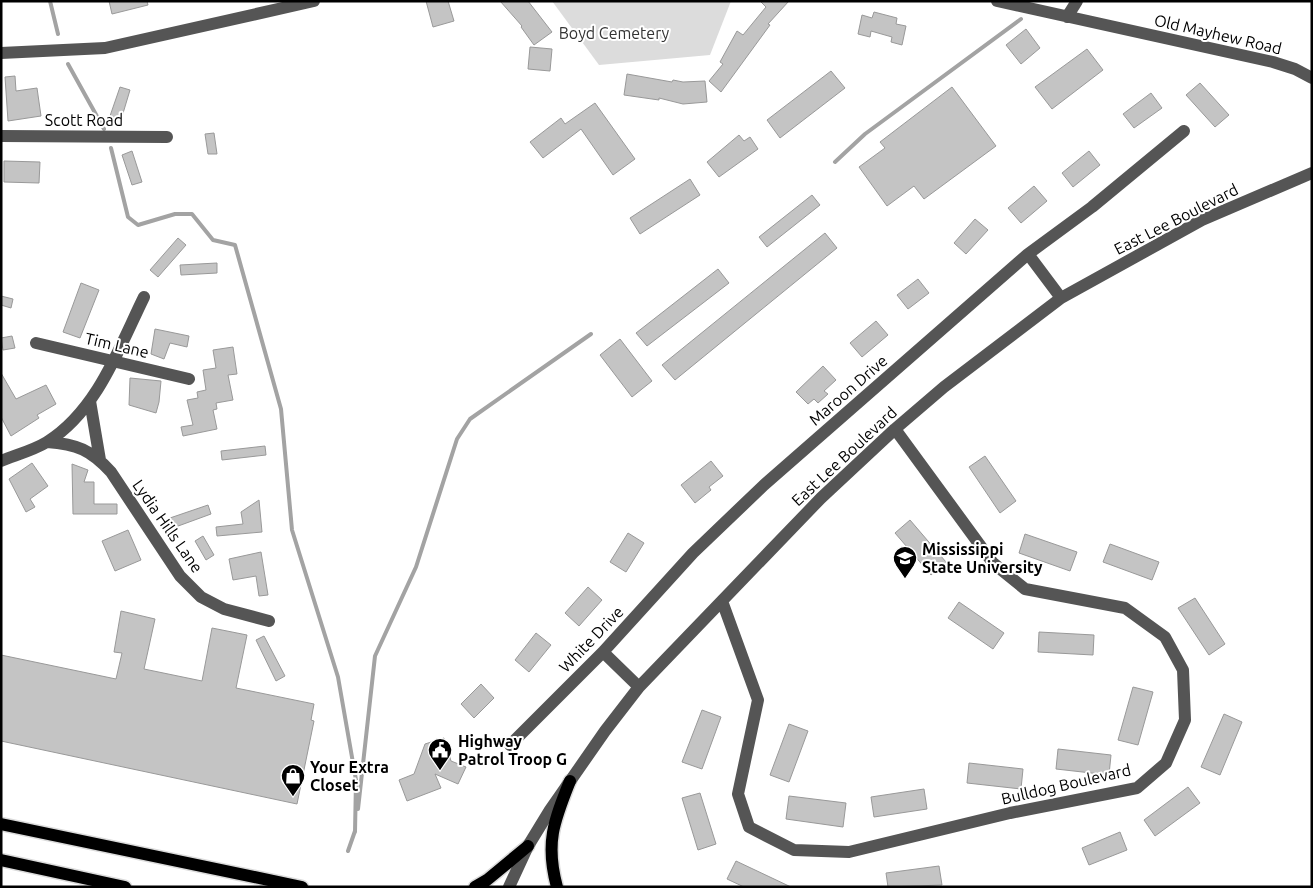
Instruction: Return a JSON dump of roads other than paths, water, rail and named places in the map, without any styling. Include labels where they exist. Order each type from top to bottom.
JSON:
[{"type":"main road","points":[[557,887],[552,868],[551,835],[570,781]]},
{"type":"main road","points":[[1,824],[302,887]]},
{"type":"main road","points":[[475,887],[487,880],[528,846]]},
{"type":"main road","points":[[1,860],[126,887]]},
{"type":"street","name":"Old Mayhew Road","points":[[997,1],[1273,62],[1295,69],[1312,78]]},
{"type":"street","points":[[1067,17],[1078,1]]},
{"type":"street","points":[[1,52],[105,48],[307,2]]},
{"type":"street","name":"Maroon Drive","points":[[693,553],[764,485],[1028,254],[1092,207],[1184,131]]},
{"type":"street","name":"Scott Road","points":[[1,136],[167,137]]},
{"type":"street","name":"East Lee Boulevard","points":[[509,887],[528,846],[570,781],[605,730],[639,688],[821,498],[895,429],[944,386],[1060,298],[1202,220],[1312,173]]},
{"type":"street","points":[[1028,254],[1060,298]]},
{"type":"street","points":[[1,461],[48,442],[75,419],[90,401],[144,297]]},
{"type":"street","name":"Tim Lane","points":[[36,343],[189,379]]},
{"type":"street","points":[[90,401],[100,460]]},
{"type":"street","name":"Bulldog Boulevard","points":[[722,601],[758,700],[738,794],[749,827],[794,850],[850,852],[1010,813],[1137,788],[1166,763],[1185,720],[1183,670],[1165,637],[1125,608],[1025,589],[993,563],[895,429]]},
{"type":"street","name":"Lydia Hills Lane","points":[[48,442],[63,443],[83,449],[100,460],[111,472],[180,576],[200,597],[224,609],[269,621]]},
{"type":"street","name":"White Drive","points":[[510,745],[603,652],[693,553]]},
{"type":"street","points":[[603,652],[639,688]]},
{"type":"waterway","points":[[50,1],[58,34]]},
{"type":"waterway","points":[[835,162],[865,134],[1021,19]]},
{"type":"waterway","points":[[68,64],[104,129]]},
{"type":"waterway","points":[[111,148],[128,217],[138,225],[175,214],[192,214],[213,240],[235,245],[281,409],[292,530],[338,677],[356,780],[355,832]]},
{"type":"waterway","points":[[358,809],[375,656],[416,567],[457,439],[470,419],[591,334]]},
{"type":"waterway","points":[[348,851],[355,831]]},
{"type":"place","name":"Mississippi State University","points":[[905,579]]},
{"type":"place","name":"Highway Patrol Troop G","points":[[440,771]]},
{"type":"place","name":"Your Extra Closet","points":[[293,797]]},
{"type":"park label","name":"Boyd Cemetery","points":[[614,33]]}]
